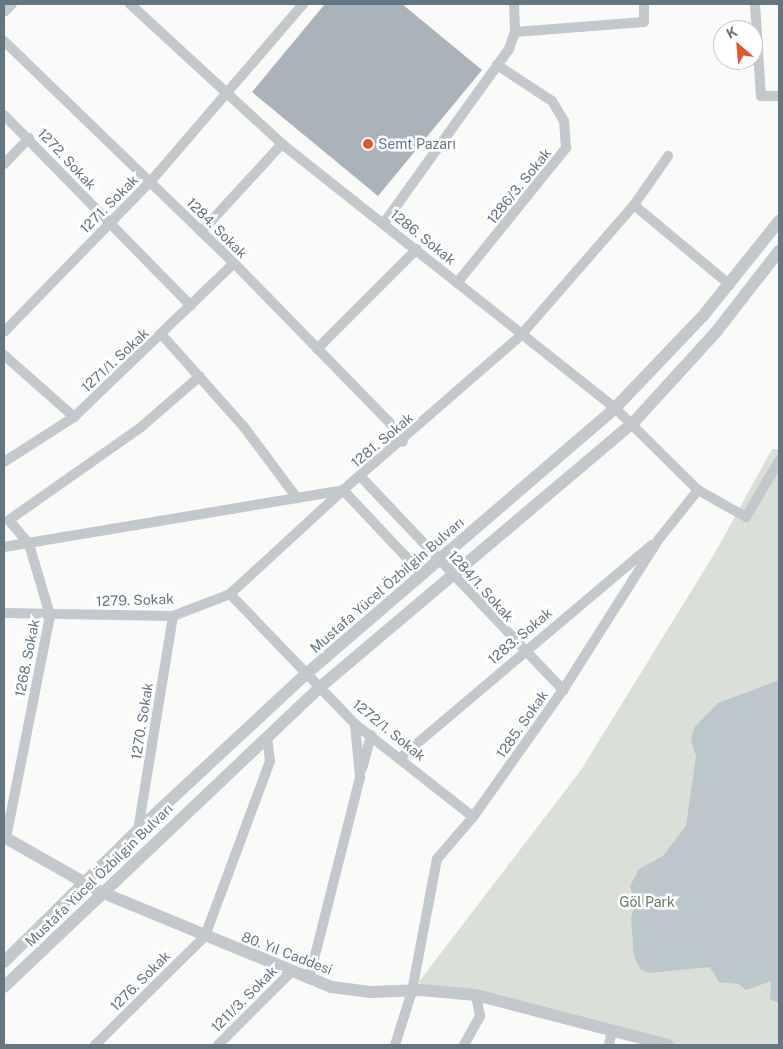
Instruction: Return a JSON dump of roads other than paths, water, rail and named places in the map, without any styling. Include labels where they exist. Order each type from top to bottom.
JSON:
[{"type":"street","points":[[4,12],[12,4]]},
{"type":"street","name":"1286. Sokak","points":[[130,4],[229,92],[282,144],[417,249],[521,335],[633,423],[698,490],[746,517],[779,462]]},
{"type":"street","name":"1271. Sokak","points":[[4,332],[152,181],[303,4]]},
{"type":"street","points":[[384,223],[509,49],[515,32],[514,4]]},
{"type":"street","points":[[515,32],[644,22],[644,4]]},
{"type":"street","points":[[755,4],[762,96],[779,96]]},
{"type":"street","name":"1284. Sokak","points":[[4,41],[152,181],[234,263],[389,422],[403,442]]},
{"type":"street","name":"1286/3. Sokak","points":[[458,283],[566,148],[564,121],[552,101],[497,65]]},
{"type":"street","name":"1272. Sokak","points":[[4,115],[29,138],[191,306]]},
{"type":"street","points":[[4,164],[29,138]]},
{"type":"street","points":[[201,232],[282,144]]},
{"type":"street","name":"1281. Sokak","points":[[4,547],[343,490],[403,442],[521,335],[634,205],[668,156]]},
{"type":"street","points":[[634,205],[730,286]]},
{"type":"street","name":"Mustafa Yücel Özbilgin Bulvarı","points":[[6,956],[305,675],[615,408],[730,286],[779,221]]},
{"type":"street","points":[[317,350],[417,249]]},
{"type":"street","name":"Mustafa Yücel Özbilgin Bulvarı","points":[[4,987],[101,892],[320,688],[633,423],[716,332],[779,251]]},
{"type":"street","name":"1271/1. Sokak","points":[[4,462],[74,417],[162,335],[234,263]]},
{"type":"street","points":[[162,335],[200,376],[297,498]]},
{"type":"street","points":[[4,355],[74,417]]},
{"type":"street","points":[[28,544],[6,517],[140,428],[200,376]]},
{"type":"street","name":"1284/1. Sokak","points":[[361,477],[440,560],[522,651],[563,690]]},
{"type":"street","points":[[343,490],[422,575]]},
{"type":"street","name":"1279. Sokak","points":[[4,613],[173,616],[230,594],[343,490]]},
{"type":"street","name":"1285. Sokak","points":[[395,1045],[412,991],[437,859],[473,817],[563,690],[658,540],[698,490]]},
{"type":"street","name":"1283. Sokak","points":[[401,757],[522,651],[658,540]]},
{"type":"street","name":"1268. Sokak","points":[[5,837],[50,615],[28,544]]},
{"type":"street","name":"1272/1. Sokak","points":[[230,594],[305,675],[355,724],[401,757],[473,817]]},
{"type":"street","name":"1270. Sokak","points":[[138,830],[173,616]]},
{"type":"street","points":[[355,724],[360,777]]},
{"type":"street","points":[[309,979],[371,735]]},
{"type":"street","points":[[204,936],[270,761],[267,738]]},
{"type":"street","name":"80. Yıl Caddesi","points":[[5,837],[86,881],[101,892],[290,973],[309,979],[371,992],[412,991],[476,995],[668,1045]]},
{"type":"street","name":"1276. Sokak","points":[[95,1045],[204,936]]},
{"type":"street","name":"1211/3. Sokak","points":[[218,1045],[290,973]]},
{"type":"street","points":[[464,1045],[480,1016],[476,995]]},
{"type":"street","points":[[609,1045],[612,1030]]},
{"type":"place","name":"Semt Pazarı","points":[[368,144]]},
{"type":"park label","name":"Göl Park","points":[[647,902]]}]
